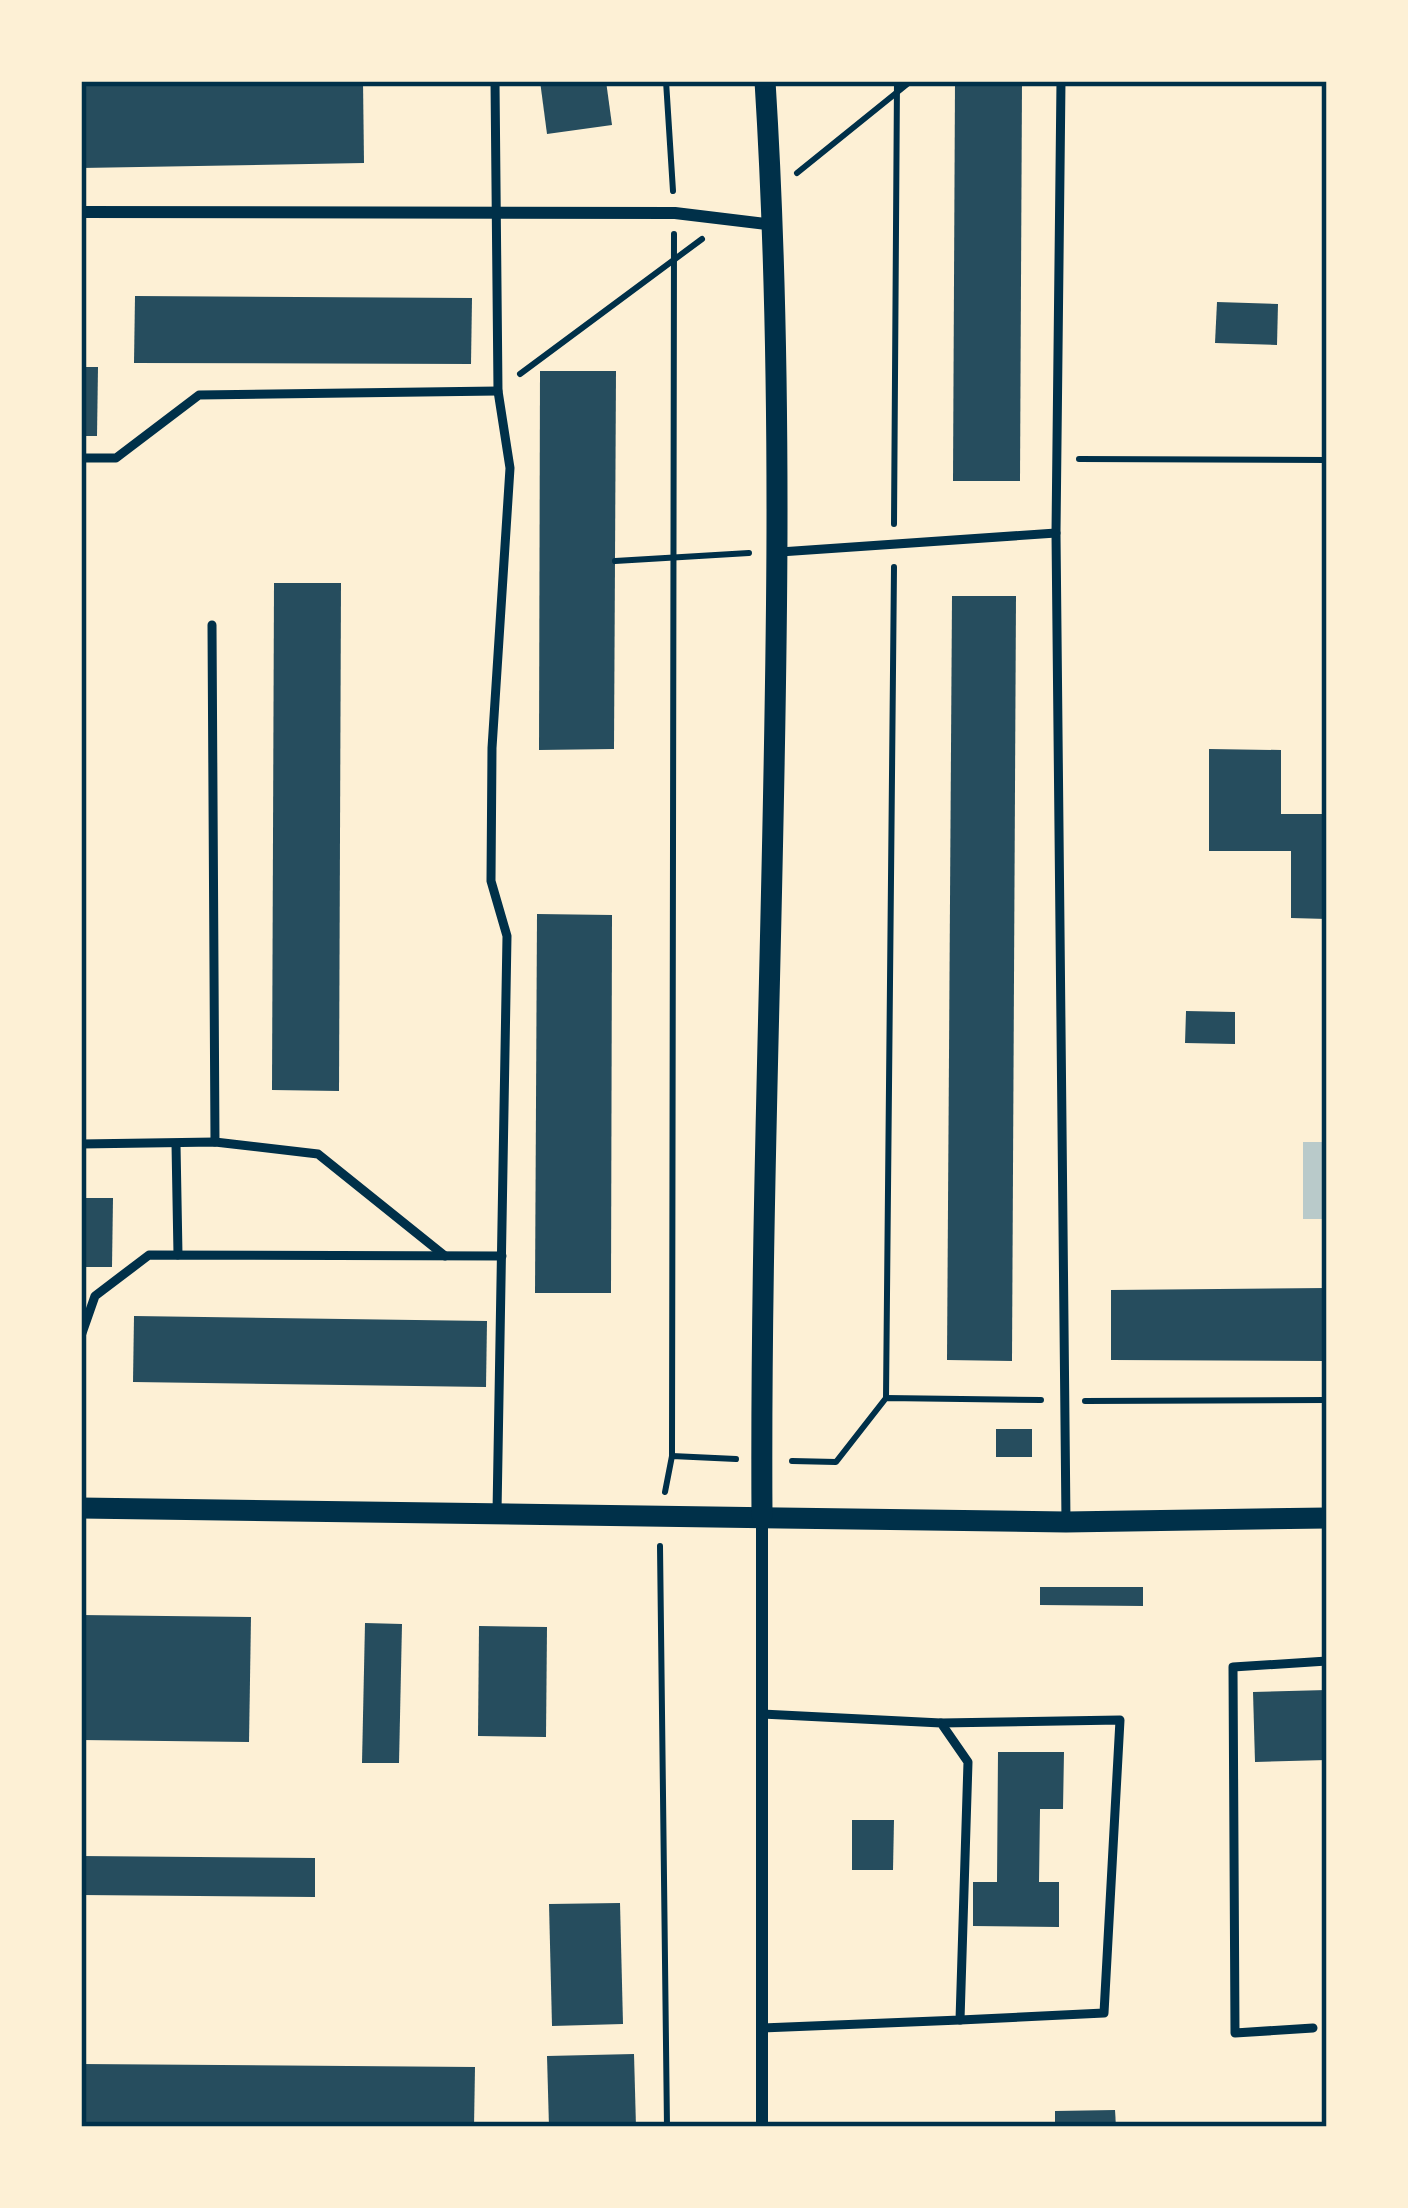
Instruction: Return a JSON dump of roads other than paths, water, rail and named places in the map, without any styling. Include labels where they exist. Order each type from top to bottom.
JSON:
[{"type":"street","points":[[762,2127],[761,1461],[779,552],[774,225],[765,81]]},
{"type":"street","points":[[81,212],[675,213],[774,225]]},
{"type":"street","points":[[81,1508],[1066,1522],[1327,1518]]},
{"type":"lane","points":[[495,81],[498,391],[510,468],[492,748],[491,881],[508,936],[497,1514]]},
{"type":"lane","points":[[1060,81],[1056,532],[1066,1522]]},
{"type":"lane","points":[[81,458],[116,458],[199,395],[498,391]]},
{"type":"lane","points":[[779,552],[1056,532]]},
{"type":"lane","points":[[212,626],[215,1142]]},
{"type":"lane","points":[[81,1144],[215,1142],[318,1154],[445,1256]]},
{"type":"lane","points":[[176,1144],[178,1256]]},
{"type":"lane","points":[[81,1336],[95,1296],[149,1255],[502,1256]]},
{"type":"lane","points":[[81,1295],[95,1296]]},
{"type":"lane","points":[[1312,2028],[1235,2033],[1233,1667],[1327,1660]]},
{"type":"lane","points":[[762,1714],[941,1723],[1120,1720],[1104,2013],[762,2028]]},
{"type":"lane","points":[[941,1723],[968,1762],[960,2020]]}]
